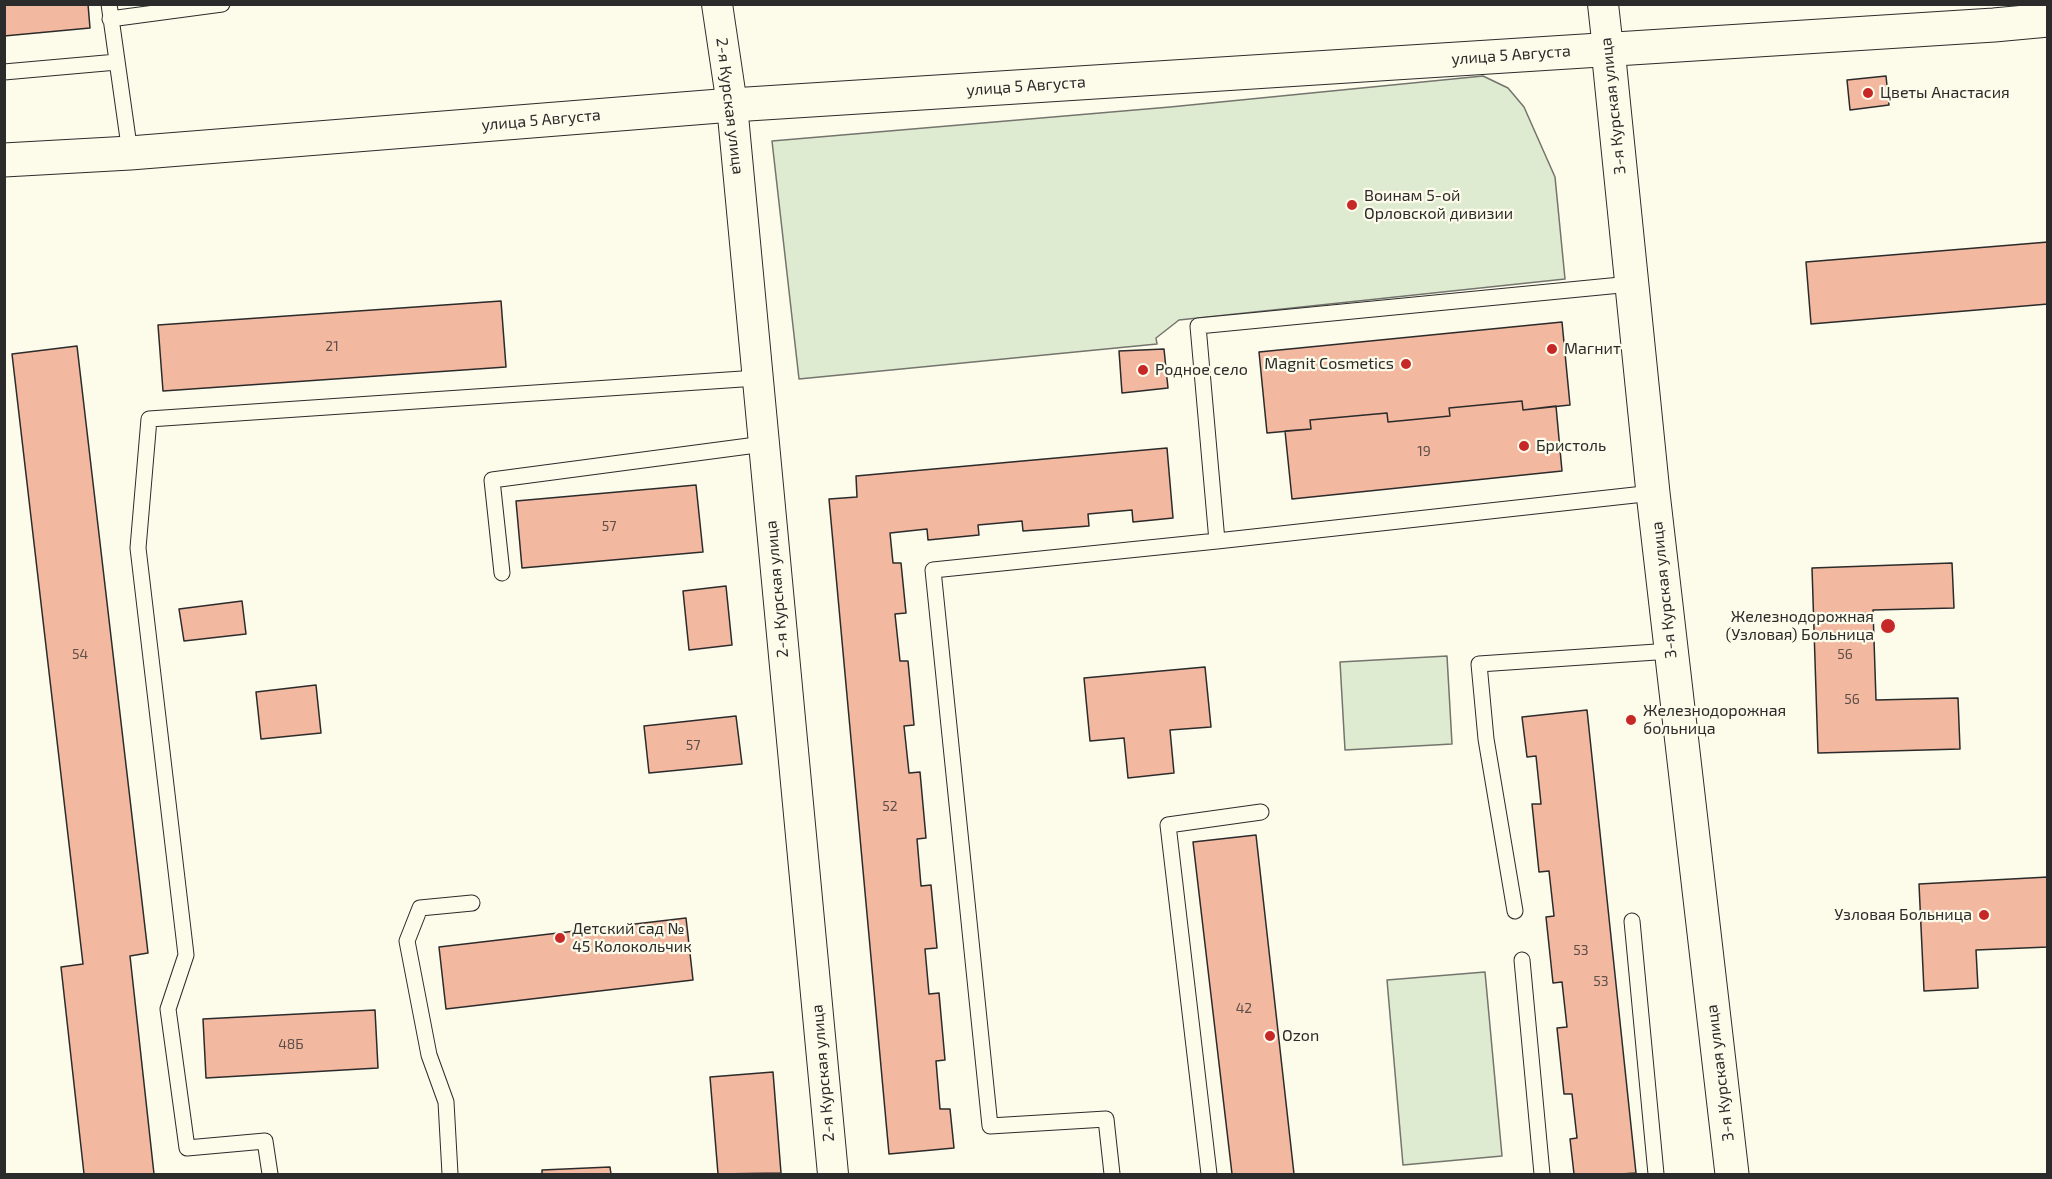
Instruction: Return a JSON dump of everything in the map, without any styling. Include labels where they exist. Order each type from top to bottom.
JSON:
[{"type":"main road","name":"улица 5 Августа","points":[[4,159],[130,153],[732,105],[1608,49],[1994,20],[2048,20]]},
{"type":"main road","name":"3-я Курская улица","points":[[1608,49],[1653,494],[1732,1174]]},
{"type":"street","name":"2-я Курская улица","points":[[717,4],[732,105],[833,1174]]},
{"type":"street","name":"3-я Курская улица","points":[[1603,4],[1608,49]]},
{"type":"lane","points":[[130,153],[109,12],[222,4]]},
{"type":"lane","points":[[4,72],[117,62]]},
{"type":"lane","points":[[1217,541],[1198,326],[1631,284]]},
{"type":"lane","points":[[270,1174],[265,1141],[187,1148],[168,1009],[186,955],[138,548],[148,419],[757,378]]},
{"type":"lane","points":[[502,573],[492,480],[764,444]]},
{"type":"lane","points":[[1113,1174],[1107,1119],[990,1126],[933,570],[1653,494]]},
{"type":"lane","points":[[1515,911],[1486,739],[1479,664],[1671,651]]},
{"type":"lane","points":[[1209,1174],[1168,825],[1261,812]]},
{"type":"lane","points":[[450,1174],[446,1102],[429,1055],[407,941],[420,908],[471,903]]},
{"type":"lane","points":[[1632,921],[1656,1174]]},
{"type":"lane","points":[[1522,960],[1542,1174]]},
{"type":"green space","points":[[1483,76],[1508,88],[1524,107],[1555,177],[1565,279],[1179,320],[1156,338],[1157,344],[799,379],[772,141],[1170,107]]},
{"type":"green space","points":[[1447,656],[1452,744],[1345,750],[1340,662]]},
{"type":"green space","points":[[1485,972],[1502,1156],[1403,1165],[1387,980]]},
{"type":"building","points":[[4,4],[88,4],[90,28],[4,36]]},
{"type":"building","points":[[1886,76],[1889,105],[1850,110],[1847,80]]},
{"type":"building","points":[[2048,242],[2048,304],[1811,324],[1806,262]]},
{"type":"building","points":[[501,301],[506,367],[163,391],[158,325]]},
{"type":"building","points":[[1562,322],[1570,405],[1523,410],[1522,401],[1449,408],[1450,416],[1388,422],[1387,413],[1310,420],[1311,429],[1267,433],[1259,352]]},
{"type":"building","points":[[77,346],[148,953],[130,956],[154,1174],[84,1174],[61,967],[83,964],[12,354]]},
{"type":"building","name":"Родное село","points":[[1164,349],[1168,388],[1122,393],[1119,351]]},
{"type":"building","points":[[1522,401],[1523,410],[1556,406],[1562,471],[1292,499],[1285,431],[1311,429],[1310,420],[1387,413],[1388,422],[1450,416],[1449,408]]},
{"type":"building","points":[[1167,448],[1173,518],[1133,522],[1132,510],[1088,514],[1089,526],[1023,531],[1022,521],[978,525],[979,535],[928,540],[927,529],[890,533],[893,563],[901,563],[906,613],[895,614],[900,661],[908,661],[914,725],[904,726],[909,773],[920,772],[926,838],[917,839],[921,886],[931,885],[937,948],[925,949],[929,994],[939,993],[945,1060],[936,1061],[940,1109],[950,1109],[954,1148],[889,1154],[829,499],[857,497],[856,476]]},
{"type":"building","points":[[696,485],[703,552],[522,568],[516,501]]},
{"type":"building","points":[[1952,563],[1954,608],[1873,610],[1876,700],[1958,698],[1960,749],[1818,753],[1812,568]]},
{"type":"building","points":[[726,586],[732,645],[689,650],[683,591]]},
{"type":"building","points":[[242,601],[246,634],[184,641],[179,609]]},
{"type":"building","points":[[1205,667],[1211,727],[1170,730],[1174,773],[1128,778],[1124,738],[1090,741],[1084,678]]},
{"type":"building","points":[[316,685],[321,733],[261,739],[256,692]]},
{"type":"building","points":[[1587,710],[1636,1173],[1574,1174],[1570,1139],[1577,1138],[1572,1094],[1564,1094],[1557,1028],[1567,1027],[1562,982],[1553,983],[1546,917],[1554,916],[1549,871],[1539,872],[1532,804],[1541,804],[1536,756],[1527,757],[1522,717]]},
{"type":"building","points":[[736,716],[742,764],[649,773],[644,726]]},
{"type":"building","points":[[1256,835],[1294,1174],[1232,1174],[1193,842]]},
{"type":"building","name":"Узловая Больница","points":[[2048,877],[2048,947],[1976,950],[1978,988],[1924,991],[1919,884]]},
{"type":"building","points":[[686,918],[693,980],[446,1009],[439,947]]},
{"type":"building","points":[[375,1010],[378,1068],[206,1078],[203,1019]]},
{"type":"building","points":[[773,1072],[781,1173],[718,1174],[710,1077]]},
{"type":"building","points":[[610,1167],[611,1174],[542,1174],[542,1170]]},
{"type":"place","name":"Цветы Анастасия","points":[[1868,93]]},
{"type":"place","name":"Воинам 5-ой Орловской дивизии","points":[[1352,205]]},
{"type":"place","name":"Магнит","points":[[1552,349]]},
{"type":"place","name":"Magnit Cosmetics","points":[[1406,364]]},
{"type":"place","name":"Родное село","points":[[1143,370]]},
{"type":"place","name":"Бристоль","points":[[1524,446]]},
{"type":"place","name":"Железнодорожная (Узловая) Больница","points":[[1888,626]]},
{"type":"place","name":"Железнодорожная больница","points":[[1631,720]]},
{"type":"place","name":"Узловая Больница","points":[[1984,915]]},
{"type":"place","name":"Детский сад № 45 Колокольчик","points":[[560,938]]},
{"type":"place","name":"Ozon","points":[[1270,1036]]}]
